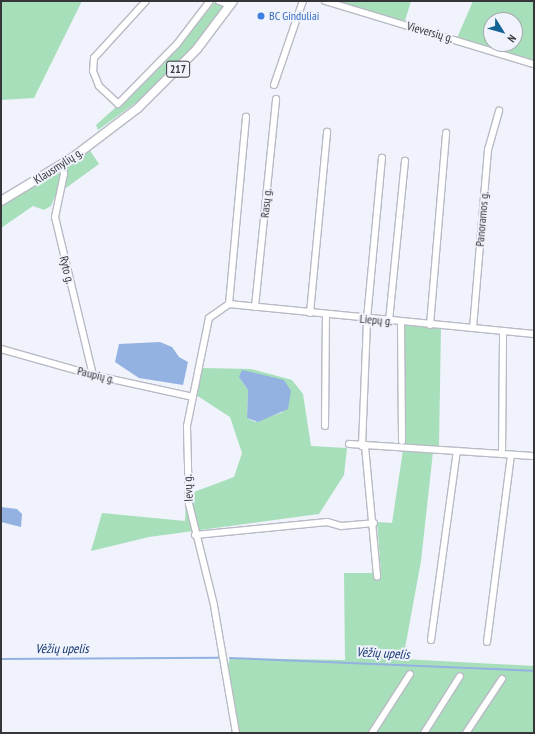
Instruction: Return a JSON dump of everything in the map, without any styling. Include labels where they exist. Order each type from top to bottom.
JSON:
[{"type":"main road","name":"Klausmylių g.","points":[[1,202],[62,164],[113,128],[180,68],[231,3]]},
{"type":"street","points":[[146,1],[94,58],[93,71],[99,86],[118,104],[177,44],[210,1]]},
{"type":"street","points":[[219,1],[231,3]]},
{"type":"street","points":[[274,85],[303,1]]},
{"type":"street","name":"Vieversių g.","points":[[325,1],[534,64]]},
{"type":"street","name":"Rasų g.","points":[[256,307],[276,100]]},
{"type":"street","name":"Panoramos g.","points":[[473,328],[488,150],[498,111]]},
{"type":"street","points":[[229,304],[246,117]]},
{"type":"street","points":[[310,313],[327,132]]},
{"type":"street","points":[[430,324],[446,133]]},
{"type":"street","points":[[378,576],[374,523],[363,446],[367,319],[382,158]]},
{"type":"street","points":[[389,321],[405,161]]},
{"type":"street","name":"Ryto g.","points":[[62,164],[64,174],[55,217],[93,375]]},
{"type":"street","name":"Liepų g.","points":[[229,304],[326,315],[534,334]]},
{"type":"street","name":"Ievų g.","points":[[229,304],[219,309],[207,323],[193,397],[186,449],[188,504],[226,669],[236,733]]},
{"type":"street","points":[[325,426],[326,315]]},
{"type":"street","points":[[401,322],[402,441]]},
{"type":"street","points":[[502,454],[503,331]]},
{"type":"street","name":"Paupių g.","points":[[1,349],[93,375],[193,397]]},
{"type":"street","points":[[349,444],[534,456]]},
{"type":"street","points":[[431,640],[457,451]]},
{"type":"street","points":[[487,642],[511,455]]},
{"type":"street","points":[[196,535],[327,522],[341,526],[374,523]]},
{"type":"street","points":[[372,733],[410,674]]},
{"type":"street","points":[[424,733],[460,676]]},
{"type":"street","points":[[466,733],[502,678]]},
{"type":"green space","points":[[1,1],[82,1],[34,98],[1,100]]},
{"type":"green space","points":[[216,1],[229,1],[189,52],[148,94],[98,130],[96,125],[164,64]]},
{"type":"green space","points":[[332,1],[411,1],[405,21]]},
{"type":"green space","points":[[473,1],[534,1],[534,61],[504,52],[523,52],[523,12],[483,12],[483,46],[457,38]]},
{"type":"green space","points":[[89,149],[99,164],[55,196],[51,206],[44,210],[33,206],[1,228],[1,207]]},
{"type":"green space","points":[[404,325],[441,328],[439,445],[433,448],[403,446]]},
{"type":"green space","points":[[202,368],[251,369],[292,380],[303,394],[311,446],[347,448],[344,475],[319,514],[149,537],[91,551],[102,513],[185,521],[186,495],[234,477],[242,453],[230,417],[196,395]],"holes":[[[239,377],[283,412],[255,422],[247,418],[248,390]]]},
{"type":"green space","points":[[403,450],[433,452],[421,561],[403,659],[534,666],[534,733],[238,733],[228,665],[230,658],[345,660],[344,573],[381,573],[377,522],[392,523]]},
{"type":"water","points":[[160,342],[172,347],[179,357],[188,362],[183,385],[139,378],[115,362],[119,344]]},
{"type":"water","points":[[242,370],[284,380],[291,391],[288,409],[258,422],[247,418],[248,390],[239,377]]},
{"type":"water","points":[[1,507],[17,509],[22,514],[21,527],[1,522]]},
{"type":"waterway","name":"Vėžių upelis","points":[[1,659],[219,658]]},
{"type":"waterway","name":"Vėžių upelis","points":[[230,658],[534,671]]},
{"type":"place","name":"BC Ginduliai","points":[[261,16]]}]
